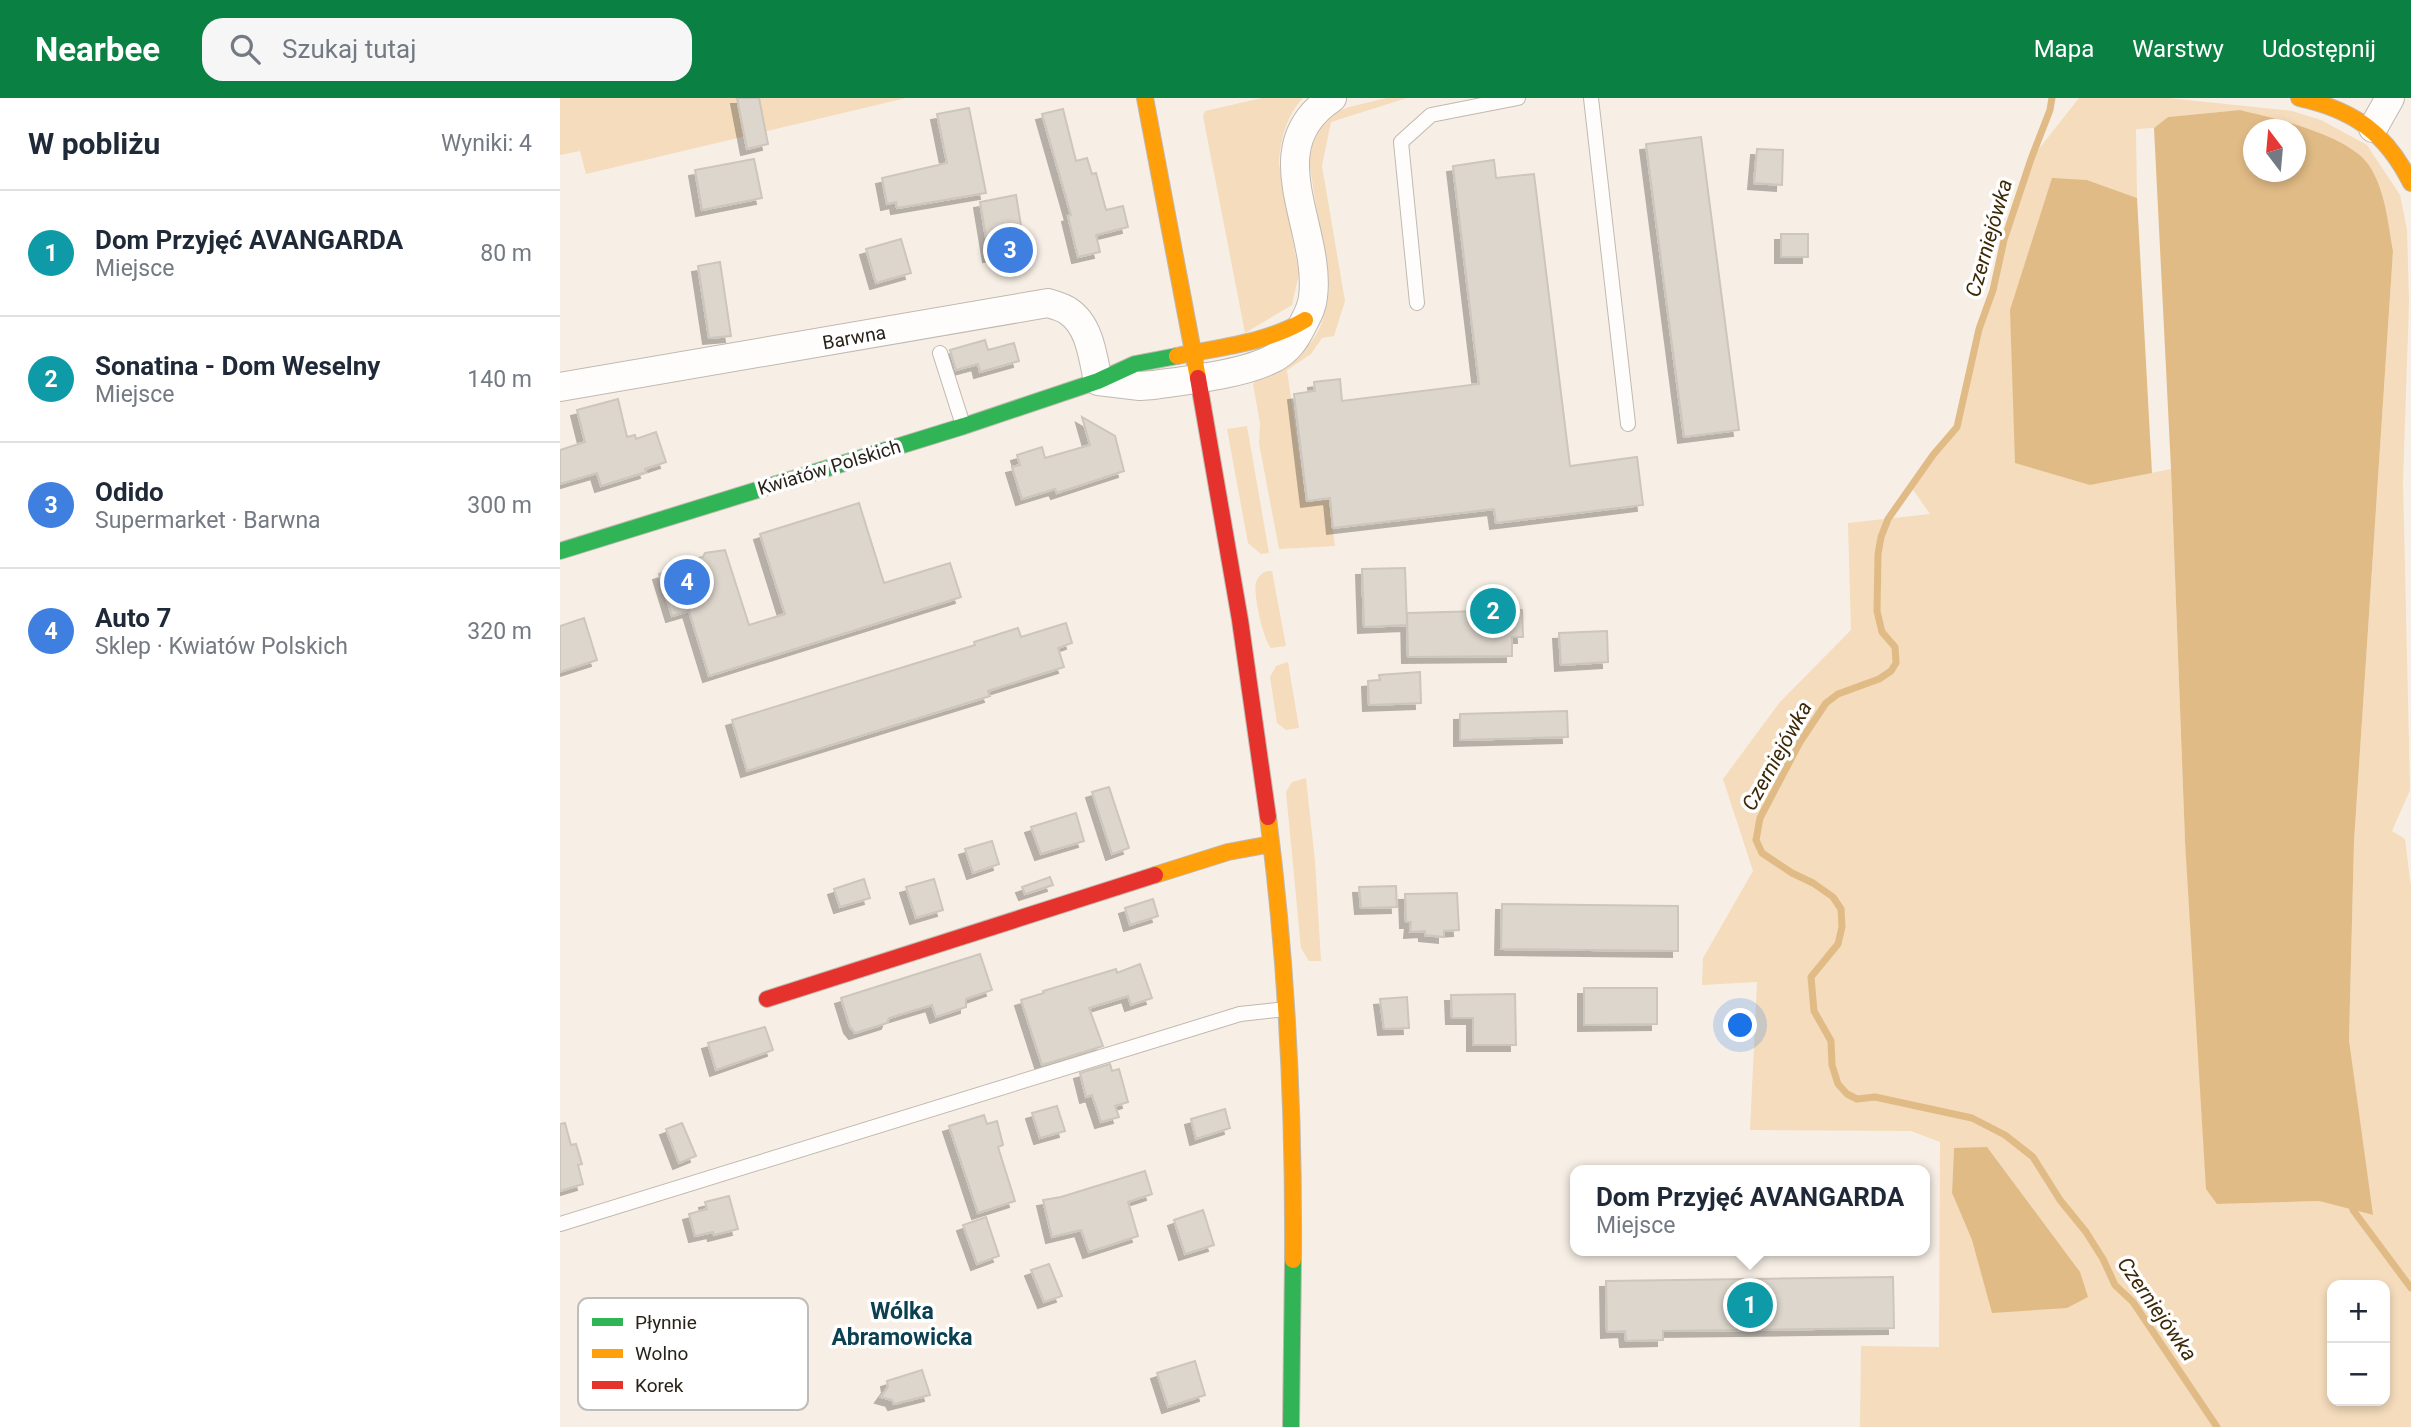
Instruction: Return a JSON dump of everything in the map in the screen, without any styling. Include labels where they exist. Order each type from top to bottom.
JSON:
[{"type":"main road","points":[[1146,98],[1249,678],[1271,844],[1286,1009],[1292,1115],[1294,1281],[1290,1427]]},
{"type":"main road","points":[[2299,98],[2340,110],[2373,128],[2391,147],[2411,183]]},
{"type":"main road","name":"Kwiatów Polskich","points":[[560,551],[1098,382]]},
{"type":"main road","points":[[767,999],[1228,852],[1271,844]]},
{"type":"street","name":"Kwiatów Polskich","points":[[1098,382],[1140,386],[1194,365],[1244,368],[1272,359],[1293,344],[1312,303],[1313,276],[1296,174],[1295,152],[1298,136],[1306,121],[1332,98]]},
{"type":"street","points":[[2373,128],[2390,98]]},
{"type":"street","name":"Barwna","points":[[560,387],[1048,303],[1070,312],[1083,329],[1089,341],[1098,382]]},
{"type":"lane","points":[[1417,303],[1401,142],[1431,115],[1518,98]]},
{"type":"lane","points":[[1591,98],[1628,424]]},
{"type":"lane","points":[[940,353],[964,426]]},
{"type":"lane","points":[[560,1224],[1240,1014],[1286,1009]]},
{"type":"shaded area","points":[[560,98],[906,98],[586,174],[580,151],[560,155]]},
{"type":"shaded area","points":[[1262,98],[1303,98],[1285,129],[1279,164],[1299,274],[1292,305],[1245,333],[1203,116],[1205,111]]},
{"type":"shaded area","points":[[1387,98],[1407,98],[1331,122],[1322,166],[1345,301],[1334,336],[1322,338],[1311,354],[1287,370],[1306,502],[1329,500],[1335,546],[1279,549],[1259,443],[1260,423],[1253,384],[1263,378],[1262,372],[1291,358],[1310,343],[1322,322],[1326,307],[1329,289],[1308,155],[1319,130],[1332,114]]},
{"type":"shaded area","points":[[2079,98],[2168,98],[2292,111],[2321,120],[2367,145],[2400,195],[2407,229],[2409,302],[2403,481],[2410,790],[2392,831],[2405,839],[2411,887],[2411,1427],[1860,1427],[1861,1346],[1939,1347],[1940,1142],[1911,1131],[1750,1130],[1757,982],[1702,985],[1703,958],[1753,871],[1723,779],[1780,702],[1851,630],[1848,523],[1930,514],[1911,487],[1957,427],[1979,329],[1993,290],[2004,240],[2031,159]],"holes":[[[2240,110],[2277,119],[2306,119],[2306,129],[2356,152],[2382,197],[2393,251],[2354,843],[2349,1040],[2372,1215],[2319,1201],[2217,1204],[2185,841],[2171,469],[2090,485],[2087,180],[2137,198],[2136,129],[2154,128],[2168,117]],[[1954,1148],[1972,1240],[1952,1193]]]},
{"type":"shaded area","points":[[2240,110],[2275,119],[2243,119],[2243,182],[2306,182],[2306,128],[2309,129],[2344,144],[2368,164],[2382,195],[2387,217],[2393,251],[2354,842],[2349,1040],[2373,1215],[2319,1201],[2217,1204],[2206,1189],[2185,841],[2171,469],[2154,128],[2168,117]]},
{"type":"shaded area","points":[[2052,178],[2087,180],[2137,198],[2152,473],[2090,485],[2015,463],[2010,310]]},
{"type":"shaded area","points":[[1247,426],[1269,553],[1261,554],[1248,543],[1227,429]]},
{"type":"shaded area","points":[[1272,571],[1286,646],[1271,648],[1259,616],[1256,583],[1260,575]]},
{"type":"shaded area","points":[[1288,662],[1299,728],[1286,730],[1277,723],[1270,677],[1276,666]]},
{"type":"shaded area","points":[[1306,778],[1315,861],[1321,961],[1309,961],[1301,948],[1286,792],[1292,782]]},
{"type":"shaded area","points":[[1987,1147],[2080,1272],[2088,1297],[2067,1308],[1992,1313],[1972,1240],[1952,1193],[1954,1148]]},
{"type":"building","points":[[737,98],[759,98],[768,144],[747,149]]},
{"type":"building","points":[[969,108],[986,193],[897,208],[896,202],[887,204],[882,178],[947,163],[937,114]]},
{"type":"building","points":[[1063,109],[1076,161],[1087,158],[1092,174],[1096,173],[1106,210],[1123,206],[1128,227],[1096,235],[1100,252],[1078,257],[1068,216],[1071,215],[1042,114]]},
{"type":"building","points":[[1701,137],[1739,430],[1684,437],[1646,144]]},
{"type":"building","points":[[1757,149],[1783,150],[1782,185],[1754,183]]},
{"type":"building","points":[[754,159],[762,198],[702,210],[695,170]]},
{"type":"building","points":[[1494,160],[1496,178],[1534,174],[1570,466],[1637,457],[1643,505],[1496,523],[1494,509],[1333,528],[1330,498],[1307,501],[1294,394],[1315,391],[1314,382],[1340,379],[1342,401],[1479,384],[1453,166]]},
{"type":"building","points":[[1016,195],[1025,250],[989,256],[980,202]]},
{"type":"building","points":[[1781,234],[1808,234],[1808,257],[1781,257]]},
{"type":"building","points":[[901,239],[911,273],[876,283],[866,249]]},
{"type":"building","points":[[720,262],[731,336],[709,338],[698,266]]},
{"type":"building","points":[[985,340],[988,350],[1014,343],[1019,361],[980,372],[978,364],[956,370],[950,350]]},
{"type":"building","points":[[618,399],[627,437],[635,435],[636,439],[656,432],[666,462],[645,469],[646,472],[601,486],[597,473],[560,484],[560,450],[585,442],[577,410]]},
{"type":"building","points":[[1082,417],[1115,436],[1124,471],[1057,493],[1055,489],[1022,499],[1012,467],[1020,465],[1017,455],[1042,447],[1045,458],[1090,445]]},
{"type":"building","points":[[859,503],[884,583],[950,563],[961,597],[709,676],[689,611],[672,616],[659,574],[692,564],[691,560],[703,557],[705,553],[725,550],[749,625],[785,614],[760,534]]},
{"type":"building","points":[[1405,568],[1407,625],[1364,627],[1362,569]]},
{"type":"building","points":[[1522,610],[1523,637],[1512,637],[1512,656],[1408,657],[1407,613]]},
{"type":"building","points":[[584,618],[597,660],[560,672],[560,626]]},
{"type":"building","points":[[1066,623],[1072,643],[1058,648],[1064,667],[988,691],[990,696],[747,771],[732,720],[975,645],[974,642],[1018,628],[1021,637]]},
{"type":"building","points":[[1607,631],[1608,662],[1561,665],[1559,633]]},
{"type":"building","points":[[1420,672],[1421,703],[1369,705],[1368,681],[1380,680],[1379,675]]},
{"type":"building","points":[[1567,711],[1568,737],[1460,740],[1460,714]]},
{"type":"building","points":[[1109,787],[1129,848],[1112,854],[1092,792]]},
{"type":"building","points":[[1076,813],[1084,841],[1041,854],[1031,827]]},
{"type":"building","points":[[992,841],[999,864],[973,873],[965,849]]},
{"type":"building","points":[[1050,877],[1053,885],[1025,894],[1022,887]]},
{"type":"building","points":[[864,879],[870,898],[840,907],[834,889]]},
{"type":"building","points":[[934,879],[943,910],[916,918],[906,887]]},
{"type":"building","points":[[1396,886],[1397,907],[1361,908],[1359,887]]},
{"type":"building","points":[[1457,893],[1459,930],[1444,931],[1444,937],[1425,935],[1425,931],[1410,932],[1411,922],[1406,922],[1405,894]]},
{"type":"building","points":[[1153,899],[1158,916],[1130,925],[1125,908]]},
{"type":"building","points":[[1502,904],[1678,906],[1678,951],[1501,949]]},
{"type":"building","points":[[980,954],[992,990],[966,999],[966,1007],[936,1017],[932,1005],[889,1018],[887,1023],[855,1033],[850,1027],[841,998]]},
{"type":"building","points":[[1140,964],[1152,998],[1131,1005],[1128,996],[1089,1008],[1103,1046],[1042,1065],[1021,1000],[1044,993],[1043,991],[1116,969],[1117,973]]},
{"type":"building","points":[[1584,988],[1657,988],[1657,1024],[1584,1025]]},
{"type":"building","points":[[1515,994],[1516,1045],[1473,1045],[1473,1018],[1452,1018],[1451,995]]},
{"type":"building","points":[[1407,997],[1409,1028],[1384,1029],[1380,999]]},
{"type":"building","points":[[765,1027],[773,1050],[716,1070],[708,1043]]},
{"type":"building","points":[[1110,1064],[1112,1071],[1119,1069],[1128,1102],[1115,1106],[1119,1117],[1101,1122],[1092,1095],[1086,1097],[1080,1073]]},
{"type":"building","points":[[1057,1106],[1065,1131],[1040,1138],[1032,1113]]},
{"type":"building","points":[[1225,1109],[1230,1128],[1196,1139],[1191,1119]]},
{"type":"building","points":[[984,1115],[987,1124],[997,1121],[1003,1145],[998,1147],[1015,1201],[978,1213],[949,1126]]},
{"type":"building","points":[[565,1123],[571,1145],[576,1144],[582,1164],[578,1165],[583,1184],[560,1191],[560,1124]]},
{"type":"building","points":[[682,1123],[696,1156],[679,1163],[666,1129]]},
{"type":"building","points":[[1145,1171],[1152,1194],[1128,1202],[1138,1236],[1089,1252],[1081,1230],[1052,1237],[1043,1200]]},
{"type":"building","points":[[729,1196],[738,1229],[695,1236],[689,1214],[707,1209],[705,1202]]},
{"type":"building","points":[[1203,1210],[1214,1245],[1185,1254],[1174,1220]]},
{"type":"building","points":[[986,1217],[999,1256],[977,1264],[963,1225]]},
{"type":"building","points":[[1049,1264],[1062,1296],[1044,1302],[1031,1270]]},
{"type":"building","points":[[1893,1277],[1894,1328],[1663,1331],[1663,1340],[1626,1341],[1625,1331],[1607,1332],[1606,1281]]},
{"type":"building","points":[[1195,1361],[1205,1395],[1168,1407],[1157,1373]]},
{"type":"building","points":[[922,1370],[930,1395],[894,1404],[892,1400],[881,1397],[888,1387],[887,1381]]},
{"type":"waterway","name":"Czerniejówka","points":[[2052,98],[2004,240],[1993,290],[1979,329],[1957,427],[1933,455],[1888,519],[1881,537],[1877,611],[1882,632],[1895,647],[1896,663],[1891,671],[1879,679],[1838,694],[1826,703],[1800,742],[1760,818],[1756,840],[1762,853],[1833,897],[1841,909],[1842,927],[1838,944],[1811,977],[1814,1011],[1831,1041],[1832,1065],[1838,1084],[1847,1094],[1857,1099],[1875,1097],[1972,1118],[2005,1135],[2033,1157],[2060,1200],[2086,1232],[2115,1285],[2133,1302],[2217,1427]]},
{"type":"waterway","points":[[2353,1210],[2411,1288]]},
{"type":"traffic: fast","points":[[560,551],[964,426],[1098,381],[1135,364],[1177,356]]},
{"type":"traffic: fast","points":[[1291,1427],[1293,1260]]},
{"type":"traffic: slow","points":[[1145,98],[1198,378]]},
{"type":"traffic: slow","points":[[2299,98],[2336,109],[2366,126],[2391,150],[2411,183]]},
{"type":"traffic: slow","points":[[1177,356],[1259,339],[1305,320]]},
{"type":"traffic: slow","points":[[1268,817],[1288,1038],[1293,1260]]},
{"type":"traffic: slow","points":[[1155,875],[1228,852],[1271,844]]},
{"type":"traffic: jam","points":[[1198,378],[1240,620],[1268,817]]},
{"type":"traffic: jam","points":[[767,999],[1155,875]]},
{"type":"place","name":"Odido","points":[[1010,250]]},
{"type":"place","name":"Auto 7","points":[[687,582]]},
{"type":"place","name":"Sonatina - Dom Weselny","points":[[1493,611]]},
{"type":"place","name":"Dom Przyjęć AVANGARDA","points":[[1750,1305]]},
{"type":"district","name":"Wólka Abramowicka","points":[[902,1324]]}]
